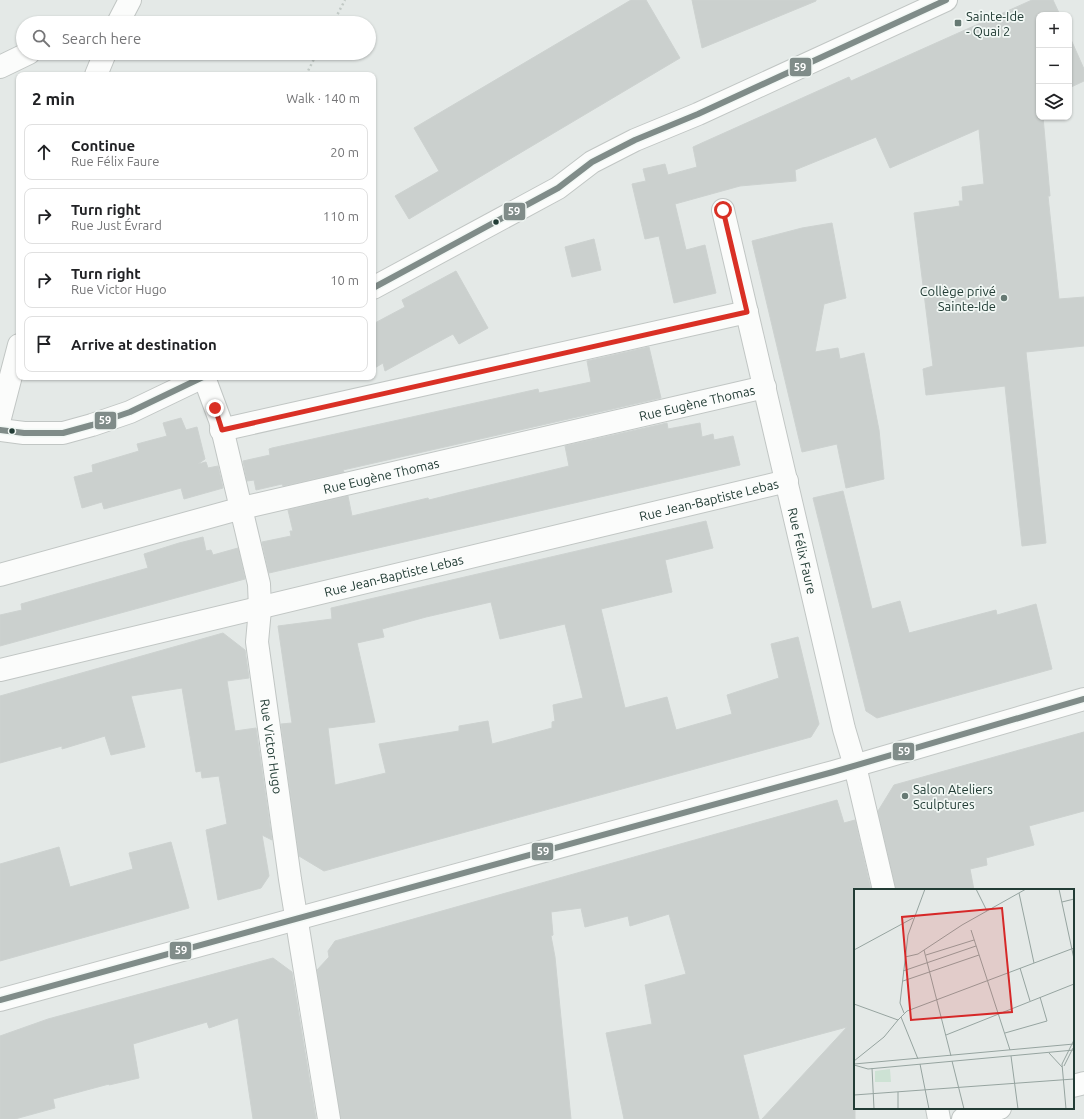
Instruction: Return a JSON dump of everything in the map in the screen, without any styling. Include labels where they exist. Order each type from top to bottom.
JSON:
[{"type":"street","points":[[122,16],[130,0]]},
{"type":"street","points":[[376,286],[558,188],[592,162],[635,140],[698,114],[910,8],[946,0]]},
{"type":"street","points":[[0,67],[16,59]]},
{"type":"street","points":[[97,72],[102,60]]},
{"type":"street","name":"Rue Félix Faure","points":[[723,210],[844,729],[855,766],[884,889]]},
{"type":"street","points":[[222,430],[747,312]]},
{"type":"street","points":[[0,418],[16,357]]},
{"type":"street","points":[[0,430],[24,433],[63,433],[130,412],[198,380]]},
{"type":"street","name":"Rue Victor Hugo","points":[[205,380],[220,420],[259,584],[260,609],[257,642],[290,879],[329,1119]]},
{"type":"street","name":"Rue Eugène Thomas","points":[[0,575],[242,508],[764,387]]},
{"type":"street","name":"Rue Jean-Baptiste Lebas","points":[[0,670],[260,609],[787,481]]},
{"type":"street","points":[[0,1000],[855,766],[1084,699]]},
{"type":"street","points":[[1074,1086],[1084,1082]]},
{"type":"street","points":[[937,1109],[939,1119]]},
{"type":"street","points":[[963,1119],[997,1109]]},
{"type":"path","points":[[337,16],[345,0]]},
{"type":"path","points":[[308,72],[314,60]]},
{"type":"building","points":[[631,0],[646,0],[680,58],[409,219],[395,196],[439,171],[414,128]]},
{"type":"building","points":[[692,0],[816,0],[816,1],[702,48]]},
{"type":"building","points":[[1032,0],[1053,0],[1059,12],[1036,12],[1036,120],[1043,120],[1050,196],[1048,196],[1059,299],[1084,297],[1084,346],[1026,352],[1046,543],[1022,546],[1005,386],[926,395],[923,369],[933,366],[914,213],[960,206],[959,201],[963,201],[962,187],[984,184],[979,129],[890,168],[876,137],[795,170],[796,181],[740,186],[675,204],[686,250],[705,245],[716,293],[674,303],[659,236],[645,239],[632,184],[646,181],[643,169],[665,164],[668,175],[697,167],[693,147],[849,77],[851,81]]},
{"type":"building","points":[[1072,42],[1084,69],[1084,81],[1072,87]]},
{"type":"building","points":[[832,223],[846,298],[824,304],[815,352],[838,348],[840,359],[864,353],[879,430],[884,479],[846,488],[837,444],[802,452],[752,241],[802,228]]},
{"type":"building","points":[[594,239],[601,270],[572,277],[565,247]]},
{"type":"building","points":[[456,271],[488,328],[459,344],[453,334],[385,371],[383,363],[376,367],[376,322],[405,307],[402,300]]},
{"type":"building","points":[[649,347],[661,398],[343,470],[344,472],[283,486],[282,484],[256,490],[254,480],[247,481],[243,461],[270,455],[269,449],[272,448],[538,389],[539,393],[591,382],[587,361]]},
{"type":"building","points":[[181,418],[186,430],[197,427],[205,459],[198,464],[206,462],[208,468],[218,466],[223,488],[184,499],[181,488],[104,509],[102,502],[82,508],[74,477],[93,472],[92,465],[139,451],[137,444],[167,436],[163,423]]},
{"type":"building","points":[[667,423],[668,429],[700,423],[702,437],[713,434],[714,440],[733,436],[740,465],[269,573],[262,542],[291,536],[290,531],[293,531],[288,510],[348,496],[352,516],[428,498],[429,500],[569,466],[565,446]]},
{"type":"building","points":[[843,491],[872,609],[900,601],[909,633],[996,610],[997,615],[1036,604],[1052,669],[877,718],[866,711],[813,498]]},
{"type":"building","points":[[706,521],[713,548],[665,560],[672,592],[601,609],[625,708],[667,697],[676,730],[732,714],[727,695],[779,678],[771,644],[798,637],[819,724],[811,737],[324,871],[299,856],[281,724],[292,723],[278,626],[332,619],[331,608]],"holes":[[[491,602],[500,639],[565,624],[583,698],[553,705],[555,721],[552,722],[552,728],[492,744],[488,721],[459,726],[459,731],[379,744],[386,773],[335,785],[328,728],[375,722],[357,643],[384,637],[382,629]]]},
{"type":"building","points":[[203,537],[206,551],[211,550],[213,555],[238,548],[245,579],[0,646],[0,615],[22,610],[21,604],[148,568],[144,554]]},
{"type":"building","points":[[223,633],[245,650],[249,678],[227,681],[235,731],[256,728],[272,840],[262,835],[269,876],[261,888],[218,900],[206,830],[227,824],[219,776],[202,778],[201,771],[196,772],[182,688],[131,696],[145,747],[111,755],[105,736],[62,749],[62,746],[0,763],[0,696]]},
{"type":"building","points":[[1084,732],[1084,811],[1029,826],[1034,845],[986,858],[987,865],[970,869],[974,889],[896,889],[878,811],[894,785]]},
{"type":"building","points":[[837,800],[844,823],[855,820],[871,889],[854,889],[855,1119],[762,1119],[847,1027],[743,1055],[759,1119],[624,1119],[606,1033],[652,1024],[645,985],[686,974],[669,914],[630,926],[628,916],[585,927],[581,908],[551,912],[553,935],[551,936],[555,957],[571,1119],[341,1119],[317,970],[329,957],[328,951],[335,941]]},
{"type":"building","points":[[171,842],[189,908],[0,961],[0,864],[59,847],[70,887],[133,869],[129,853]]},
{"type":"building","points":[[273,958],[292,972],[316,1119],[253,1119],[238,1018],[209,1028],[207,1022],[133,1044],[139,1078],[109,1084],[53,1099],[55,1108],[15,1119],[0,1119],[0,1036],[48,1019]]},
{"type":"transit line","name":"59","points":[[376,286],[558,188],[592,162],[635,140],[698,114],[946,0]]},
{"type":"transit line","name":"59","points":[[0,430],[24,433],[63,433],[130,412],[197,380]]},
{"type":"transit line","name":"59","points":[[0,1000],[833,772],[1084,699]]},
{"type":"place","name":"Sainte-Ide - Quai 2","points":[[958,23]]},
{"type":"place","name":"Collège privé Sainte-Ide","points":[[1004,298]]},
{"type":"place","name":"Salon Ateliers Sculptures","points":[[905,796]]},
{"type":"route","points":[[215,408],[222,430],[747,312],[723,210]]}]
